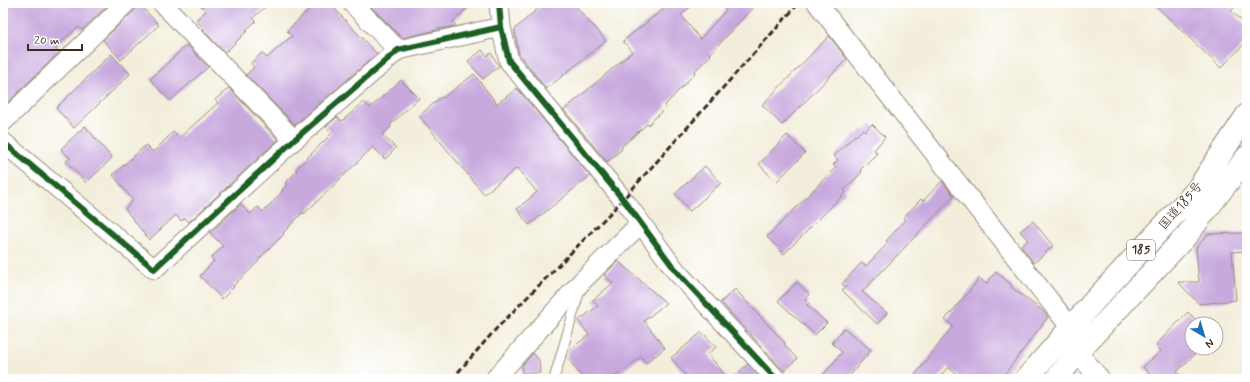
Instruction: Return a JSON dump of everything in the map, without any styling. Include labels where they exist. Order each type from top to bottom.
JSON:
[{"type":"highway","name":"国道185号","points":[[1026,379],[1197,190],[1247,115]]},
{"type":"highway","name":"国道185号","points":[[1056,379],[1188,235],[1247,157]]},
{"type":"street","points":[[3,122],[126,3]]},
{"type":"street","points":[[162,3],[294,140]]},
{"type":"street","points":[[352,3],[398,50]]},
{"type":"street","points":[[499,3],[501,27],[509,61],[626,203],[676,271],[776,379]]},
{"type":"street","points":[[817,3],[1071,328],[1078,354],[1100,379]]},
{"type":"street","points":[[3,142],[154,269],[294,140],[398,50],[501,27]]},
{"type":"street","points":[[495,379],[582,281],[641,223]]},
{"type":"lane","points":[[554,379],[582,281]]},
{"type":"building","points":[[3,3],[110,3],[82,30],[78,27],[55,48],[59,53],[3,107]]},
{"type":"building","points":[[198,3],[269,3],[253,18],[256,21],[246,30],[247,31],[227,51],[226,50],[224,52],[203,30],[204,28],[196,20],[206,11]]},
{"type":"building","points":[[316,3],[329,3],[377,54],[295,125],[246,75],[254,67],[251,63],[262,53],[267,58],[292,36],[287,31]]},
{"type":"building","points":[[367,3],[473,3],[453,21],[456,26],[439,28],[403,38]]},
{"type":"building","points":[[544,3],[573,3],[606,41],[546,89],[519,54],[515,32],[515,29]]},
{"type":"building","points":[[671,3],[695,3],[681,15],[700,39],[726,10],[719,3],[757,3],[665,105],[666,107],[648,125],[647,124],[621,147],[622,149],[607,162],[564,110],[632,52],[623,41]]},
{"type":"building","points":[[1153,3],[1238,3],[1231,11],[1247,26],[1247,41],[1221,68]]},
{"type":"building","points":[[139,4],[159,25],[121,60],[103,40],[134,11]]},
{"type":"building","points":[[829,36],[847,59],[782,125],[762,105]]},
{"type":"building","points":[[187,45],[208,67],[170,101],[150,79]]},
{"type":"building","points":[[482,50],[487,56],[491,53],[499,66],[483,79],[468,61]]},
{"type":"building","points":[[111,54],[130,74],[74,128],[56,108]]},
{"type":"building","points":[[474,74],[497,104],[517,88],[590,176],[529,225],[517,209],[537,192],[517,168],[484,194],[419,116],[441,97],[443,98]]},
{"type":"building","points":[[401,80],[419,98],[390,125],[391,127],[382,135],[396,148],[385,159],[373,147],[304,214],[303,212],[222,299],[200,276],[214,261],[211,258],[223,246],[210,233],[241,204],[250,214],[258,207],[263,212],[283,191],[282,190],[287,185],[285,183],[297,171],[296,169],[332,133],[326,127],[337,117],[342,121],[364,102],[370,108]]},
{"type":"building","points":[[229,88],[278,140],[189,222],[185,218],[181,221],[176,215],[149,240],[125,209],[133,200],[113,175],[146,145],[153,152],[173,132],[179,138],[218,103],[215,100]]},
{"type":"building","points":[[872,124],[885,137],[874,150],[877,153],[860,170],[862,172],[844,190],[846,192],[784,254],[767,237],[836,167],[833,165],[838,160],[834,156],[855,135],[856,136],[863,129],[865,131]]},
{"type":"building","points":[[85,126],[112,158],[86,183],[66,161],[70,158],[61,149]]},
{"type":"building","points":[[787,135],[805,153],[776,182],[759,164]]},
{"type":"building","points":[[705,166],[721,183],[690,211],[675,194]]},
{"type":"building","points":[[942,181],[954,196],[862,292],[887,313],[877,324],[842,290],[846,287],[842,284],[861,263],[866,266],[888,243],[886,241],[905,220],[903,218],[921,199],[923,201]]},
{"type":"building","points":[[1033,221],[1053,246],[1034,263],[1021,246],[1028,240],[1020,231]]},
{"type":"building","points":[[1247,233],[1247,251],[1232,252],[1236,300],[1199,304],[1178,282],[1199,282],[1196,248],[1208,234]]},
{"type":"building","points":[[618,261],[666,303],[644,321],[665,348],[646,363],[641,357],[612,379],[583,379],[567,357],[568,351],[589,335],[578,321],[598,306],[593,300],[613,283],[604,275]]},
{"type":"building","points":[[996,272],[1012,285],[1011,287],[1044,312],[1048,317],[1001,379],[963,379],[948,367],[938,379],[912,379],[953,326],[945,320],[980,278],[986,284]]},
{"type":"building","points":[[797,282],[809,294],[805,299],[809,303],[807,305],[827,323],[815,335],[778,301]]},
{"type":"building","points":[[735,289],[785,343],[784,344],[797,359],[784,371],[721,302]]},
{"type":"building","points":[[1188,312],[1192,316],[1184,316]]},
{"type":"building","points":[[1184,316],[1184,356],[1193,356],[1177,372],[1184,379],[1154,379],[1143,367],[1161,351],[1156,345]]},
{"type":"building","points":[[844,328],[871,350],[847,379],[820,379],[842,352],[832,343]]},
{"type":"building","points":[[702,332],[716,347],[708,354],[728,379],[689,379],[671,358]]},
{"type":"building","points":[[533,353],[539,360],[540,373],[522,373],[522,366]]},
{"type":"building","points":[[748,364],[761,379],[731,379]]},
{"type":"railway","points":[[452,379],[496,329],[616,207],[799,3]]},
{"type":"cycle path","points":[[499,3],[501,27],[509,61],[626,203],[676,271],[776,379]]},
{"type":"cycle path","points":[[3,142],[154,269],[294,140],[398,50],[501,27]]}]
